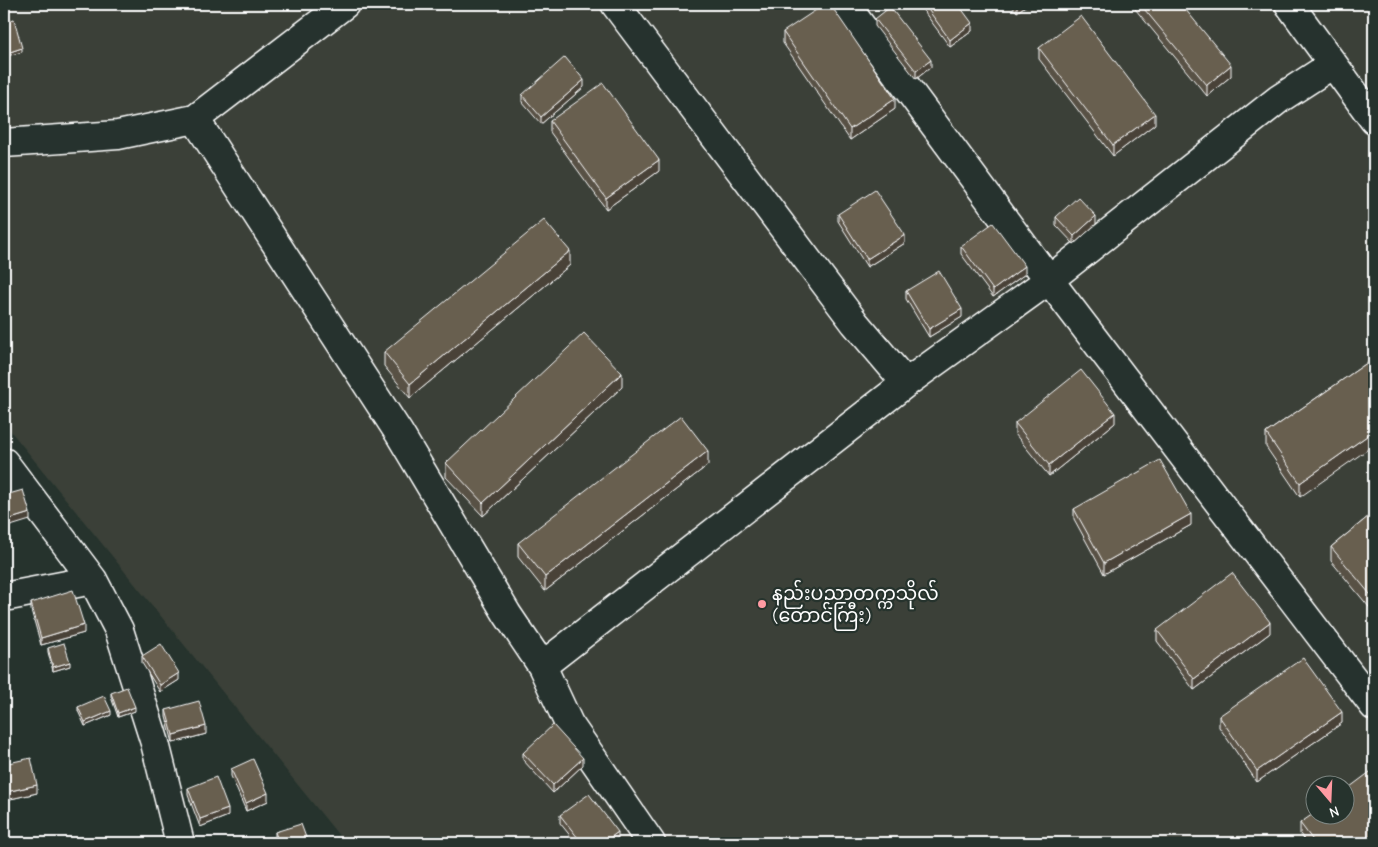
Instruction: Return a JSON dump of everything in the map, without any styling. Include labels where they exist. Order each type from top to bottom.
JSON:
[{"type":"street","points":[[4,143],[118,135],[195,120],[345,4]]},
{"type":"street","points":[[615,4],[849,315],[906,382]]},
{"type":"street","points":[[845,4],[1049,280],[1374,706]]},
{"type":"street","points":[[1289,4],[1374,120]]},
{"type":"street","points":[[542,666],[906,382],[1049,280],[1279,99],[1333,64]]},
{"type":"street","points":[[195,120],[399,433],[507,614],[542,666],[569,724],[651,843]]},
{"type":"street","points":[[4,462],[93,580],[119,630],[155,744],[180,843]]},
{"type":"street","points":[[4,597],[93,580]]},
{"type":"shaded area","name":"နည်းပညာတက္ကသိုလ် (တောင်ကြီး)","points":[[4,4],[1374,4],[1374,843],[345,843],[4,423]]},
{"type":"building","points":[[825,4],[830,4],[895,99],[850,129],[783,32]]},
{"type":"building","points":[[924,4],[958,4],[972,23],[950,40]]},
{"type":"building","points":[[1140,4],[1181,4],[1231,65],[1207,85]]},
{"type":"building","points":[[890,7],[931,60],[916,71],[875,19]]},
{"type":"building","points":[[1081,16],[1155,114],[1113,145],[1039,48]]},
{"type":"building","points":[[14,19],[22,48],[7,53],[4,42],[4,22]]},
{"type":"building","points":[[565,57],[584,80],[541,117],[522,95]]},
{"type":"building","points":[[603,83],[659,160],[606,198],[550,121]]},
{"type":"building","points":[[875,190],[905,235],[867,259],[838,214]]},
{"type":"building","points":[[1078,197],[1096,216],[1074,236],[1056,217]]},
{"type":"building","points":[[544,220],[570,251],[410,384],[384,352]]},
{"type":"building","points":[[993,223],[1025,266],[993,290],[961,246]]},
{"type":"building","points":[[939,271],[962,309],[929,329],[906,291]]},
{"type":"building","points":[[584,333],[622,373],[483,503],[446,463]]},
{"type":"building","points":[[1374,358],[1374,431],[1300,483],[1266,433]]},
{"type":"building","points":[[1081,370],[1115,413],[1049,465],[1015,423]]},
{"type":"building","points":[[681,416],[708,451],[545,577],[518,543]]},
{"type":"building","points":[[1160,460],[1191,514],[1104,563],[1074,509]]},
{"type":"building","points":[[4,478],[9,494],[23,490],[30,513],[4,521]]},
{"type":"building","points":[[1374,512],[1374,599],[1331,547]]},
{"type":"building","points":[[1232,573],[1270,622],[1194,679],[1157,630]]},
{"type":"building","points":[[73,590],[84,625],[41,638],[31,603]]},
{"type":"building","points":[[64,643],[70,662],[53,667],[48,648]]},
{"type":"building","points":[[161,644],[179,673],[160,685],[142,656]]},
{"type":"building","points":[[1303,658],[1342,712],[1257,771],[1219,716]]},
{"type":"building","points":[[127,687],[135,707],[118,713],[111,693]]},
{"type":"building","points":[[104,696],[111,711],[85,722],[78,707]]},
{"type":"building","points":[[199,701],[206,726],[173,735],[166,710]]},
{"type":"building","points":[[553,725],[583,758],[553,785],[523,753]]},
{"type":"building","points":[[31,758],[37,785],[6,792],[4,764]]},
{"type":"building","points":[[253,759],[268,793],[246,803],[231,769]]},
{"type":"building","points":[[1374,769],[1374,843],[1315,843],[1300,823],[1306,819],[1306,824],[1356,824],[1356,782]]},
{"type":"building","points":[[216,777],[228,809],[200,819],[188,788]]},
{"type":"building","points":[[589,794],[618,832],[603,843],[582,843],[560,815]]},
{"type":"building","points":[[301,824],[308,843],[279,843],[275,832]]},
{"type":"place","name":"နည်းပညာတက္ကသိုလ် (တောင်ကြီး)","points":[[762,604]]}]
